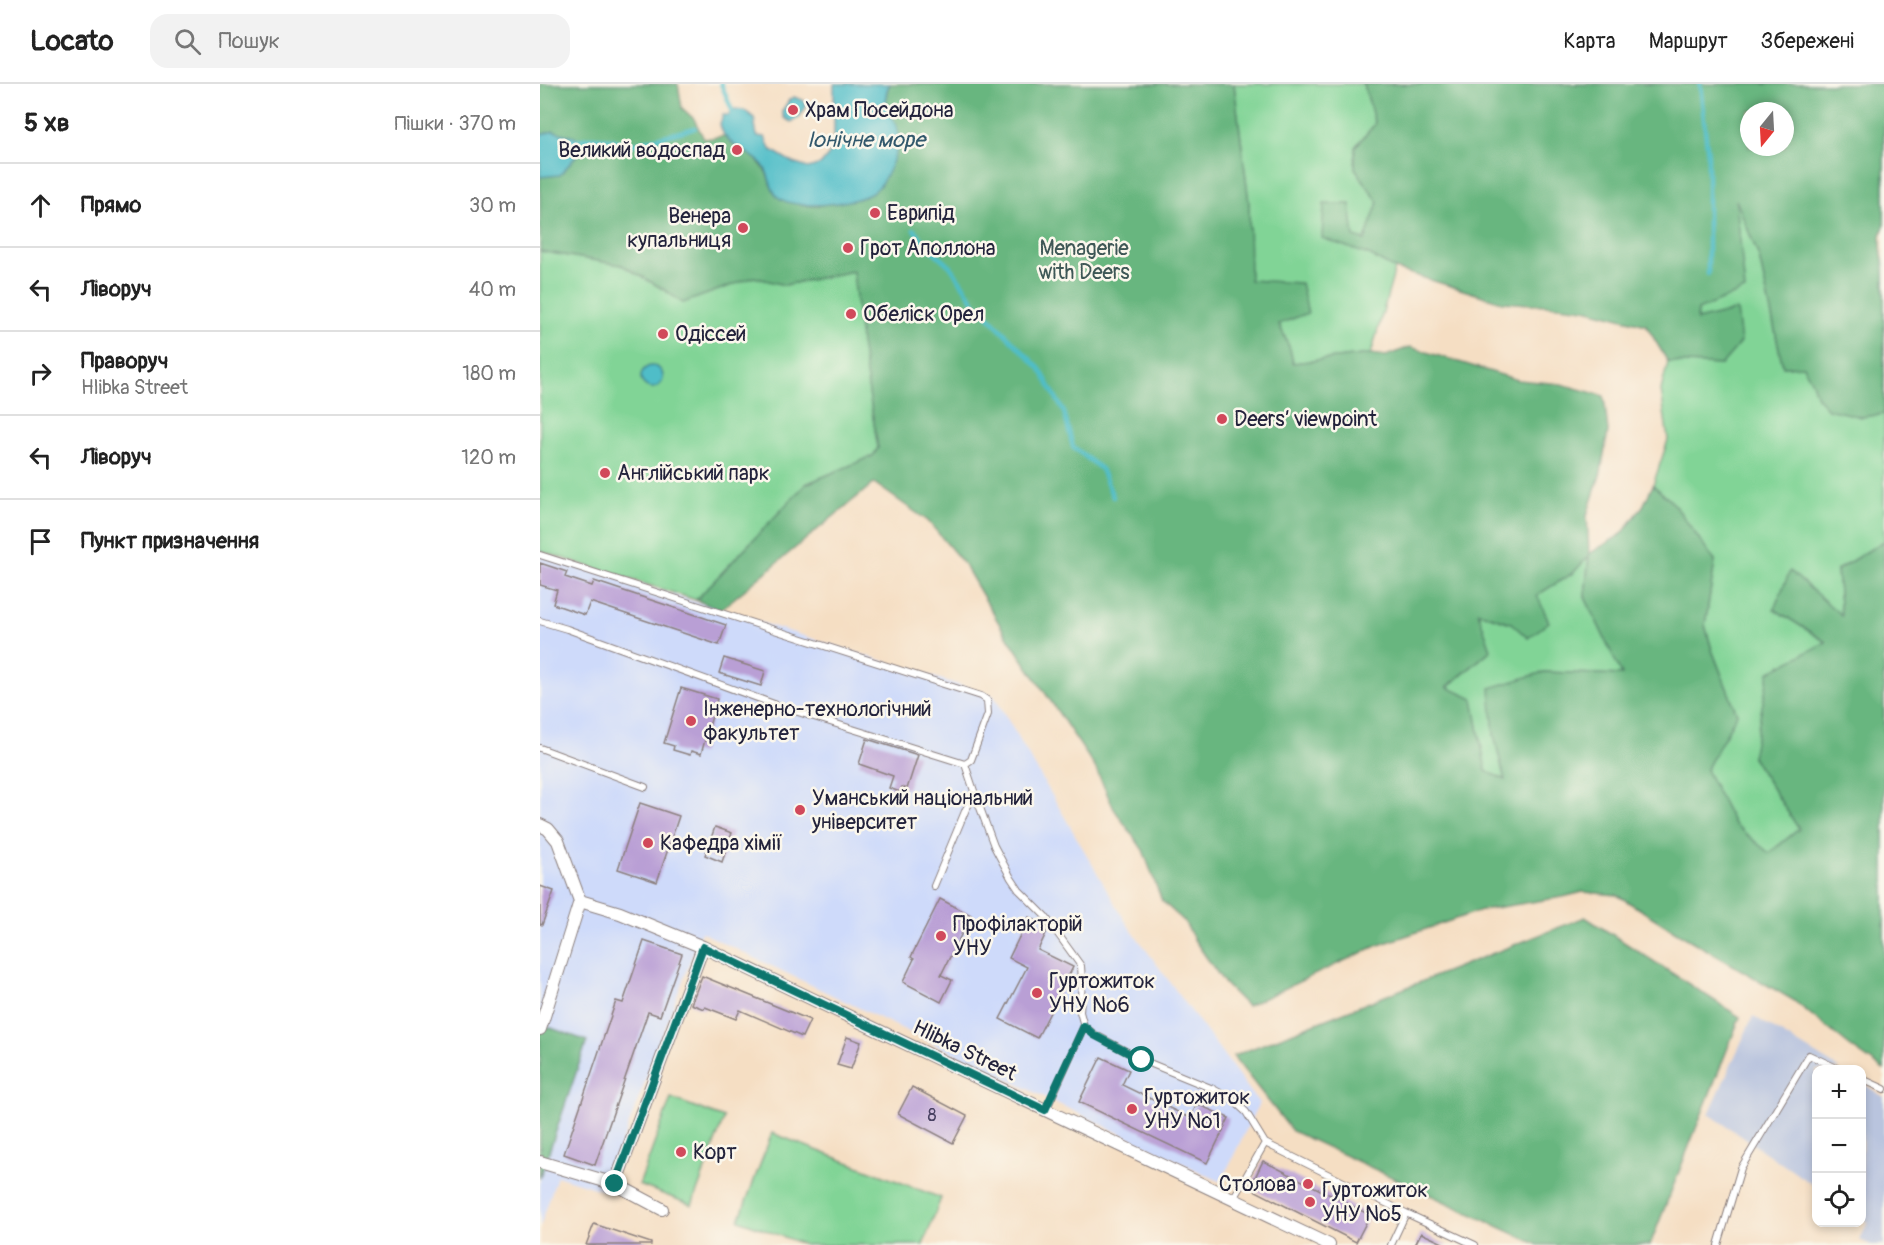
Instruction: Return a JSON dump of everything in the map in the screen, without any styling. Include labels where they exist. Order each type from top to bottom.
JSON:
[{"type":"street","points":[[540,825],[548,829],[558,841],[580,901],[540,1029]]},
{"type":"street","name":"Hlibka Street","points":[[580,901],[620,913],[703,947],[1329,1245]]},
{"type":"street","points":[[615,1184],[703,947]]},
{"type":"street","points":[[540,1162],[615,1184],[662,1209]]},
{"type":"lane","points":[[540,555],[981,696],[987,700],[988,714],[972,760],[965,764],[785,708],[540,621]]},
{"type":"lane","points":[[540,748],[645,787]]},
{"type":"lane","points":[[965,764],[994,846],[1011,878],[1019,890],[1046,915],[1081,966],[1080,1012],[1084,1026],[1094,1035],[1142,1060],[1213,1089],[1233,1100],[1246,1112],[1265,1143],[1475,1245]]},
{"type":"lane","points":[[934,886],[949,846],[975,794]]},
{"type":"lane","points":[[1045,1110],[1084,1026]]},
{"type":"lane","points":[[1718,1245],[1741,1168],[1809,1055],[1830,1065]]},
{"type":"lane","points":[[1866,1081],[1884,1089]]},
{"type":"lane","points":[[1233,1200],[1265,1143]]},
{"type":"lane","points":[[1391,1245],[1406,1213]]},
{"type":"shaded area","name":"Уманський національний університет","points":[[540,553],[994,696],[1127,924],[1259,1103],[1221,1182],[701,932],[604,1191],[557,1176],[540,1227]]},
{"type":"shaded area","points":[[1753,1016],[1833,1065],[1812,1065],[1812,1184],[1709,1114]]},
{"type":"shaded area","points":[[1866,1086],[1884,1097],[1884,1245],[1871,1245],[1860,1240],[1868,1222],[1866,1221]]},
{"type":"green space","name":"Menagerie with Deers","points":[[540,84],[678,84],[682,108],[694,119],[704,139],[725,136],[760,163],[765,169],[771,186],[801,205],[816,206],[833,203],[899,136],[887,104],[887,90],[890,84],[1234,84],[1249,203],[1250,280],[1301,283],[1308,313],[1279,324],[1290,349],[1293,363],[1371,354],[1386,356],[1410,347],[1518,380],[1561,384],[1604,396],[1608,431],[1601,472],[1587,515],[1589,554],[1622,534],[1643,506],[1653,485],[1674,504],[1715,561],[1705,625],[1712,650],[1737,714],[1706,770],[1734,824],[1769,853],[1799,829],[1752,757],[1769,672],[1826,642],[1774,609],[1790,571],[1841,615],[1837,570],[1884,541],[1884,1070],[1851,1047],[1793,1000],[1617,895],[1583,892],[1482,910],[1376,946],[1247,1006],[1225,984],[1184,921],[1162,901],[1143,850],[1114,809],[1095,767],[1003,630],[964,564],[928,521],[874,483],[720,610],[696,600],[806,484],[873,456],[878,448],[861,343],[853,271],[785,285],[754,277],[683,303],[622,265],[540,251]],"holes":[[[1589,556],[1585,597],[1622,675],[1544,672],[1490,688],[1494,735],[1505,780],[1486,771],[1473,699],[1447,687],[1491,650],[1478,612],[1511,623],[1528,638],[1549,622],[1537,595],[1573,573]]]},
{"type":"green space","points":[[1234,84],[1364,84],[1375,124],[1355,147],[1355,168],[1379,202],[1365,241],[1354,238],[1369,255],[1395,269],[1371,354],[1293,363],[1290,349],[1279,324],[1249,280],[1249,203]]},
{"type":"green space","points":[[1364,84],[1884,84],[1884,226],[1881,241],[1884,267],[1884,414],[1861,417],[1828,409],[1817,397],[1803,366],[1783,367],[1759,257],[1736,200],[1745,290],[1698,310],[1697,320],[1737,310],[1741,342],[1721,365],[1668,362],[1646,325],[1585,309],[1502,302],[1395,269],[1369,255],[1322,238],[1324,204],[1350,204],[1354,237],[1365,240],[1378,202],[1355,168],[1355,147],[1375,124]]},
{"type":"green space","points":[[1735,197],[1759,257],[1783,367],[1803,366],[1817,397],[1861,417],[1884,414],[1884,541],[1837,570],[1841,615],[1774,609],[1826,642],[1752,757],[1799,829],[1769,853],[1734,824],[1706,770],[1737,714],[1712,650],[1705,625],[1715,561],[1674,504],[1653,485],[1668,440],[1661,390],[1668,362],[1721,365],[1697,320],[1698,310]]},
{"type":"green space","points":[[540,251],[622,265],[683,303],[754,277],[785,285],[853,271],[861,343],[878,448],[873,456],[806,484],[696,600],[540,551]]},
{"type":"green space","points":[[1589,555],[1585,597],[1623,675],[1544,672],[1494,735],[1505,781],[1486,771],[1473,700],[1447,688],[1491,650],[1477,612],[1511,623],[1537,595],[1573,573]]},
{"type":"green space","points":[[1585,917],[1740,1017],[1650,1245],[1538,1245],[1292,1131],[1233,1056]]},
{"type":"green space","points":[[540,1024],[587,1041],[540,1178]]},
{"type":"green space","name":"Корт","points":[[671,1098],[724,1118],[692,1205],[639,1185]]},
{"type":"green space","points":[[772,1133],[941,1198],[923,1245],[805,1245],[739,1220]]},
{"type":"water","name":"Іонічне море","points":[[834,84],[890,84],[887,91],[887,104],[899,136],[894,159],[881,184],[864,197],[839,203],[810,205],[786,201],[775,193],[762,164],[724,135],[720,124],[723,115],[728,115],[735,109],[744,110],[754,118],[757,136],[765,137],[770,149],[793,163],[808,168],[821,164],[834,148]]},
{"type":"water","points":[[794,97],[803,100],[806,107],[799,118],[791,122],[784,118],[782,111],[789,100]]},
{"type":"water","points":[[553,131],[575,137],[580,147],[577,155],[560,175],[540,177],[540,135]]},
{"type":"water","points":[[652,366],[660,369],[663,377],[660,385],[652,388],[644,385],[641,377],[644,369]]},
{"type":"building","points":[[540,563],[567,572],[565,577],[592,586],[594,581],[726,625],[719,645],[590,602],[585,615],[553,604],[557,590],[540,585]]},
{"type":"building","points":[[724,658],[765,671],[761,686],[719,673]]},
{"type":"building","name":"Інженерно-технологічний факультет","points":[[681,688],[717,699],[701,754],[691,751],[690,755],[673,750],[674,746],[664,743]]},
{"type":"building","points":[[867,739],[918,755],[907,789],[902,787],[900,792],[889,788],[893,776],[859,764]]},
{"type":"building","name":"Кафедра хімії","points":[[640,803],[679,816],[657,882],[618,869]]},
{"type":"building","points":[[715,827],[732,833],[722,862],[705,855]]},
{"type":"building","points":[[540,886],[554,891],[542,925],[540,924]]},
{"type":"building","name":"Профілакторій УНУ","points":[[940,899],[971,915],[941,975],[952,980],[941,1002],[903,982],[914,959],[911,957]]},
{"type":"building","name":"Гуртожиток УНУ №6","points":[[1029,917],[1048,929],[1038,950],[1073,967],[1037,1038],[1000,1019],[1027,967],[1009,958]]},
{"type":"building","points":[[644,941],[682,954],[660,1016],[648,1012],[595,1165],[564,1154],[616,1001],[623,1003]]},
{"type":"building","points":[[702,976],[810,1020],[802,1037],[740,1010],[736,1019],[691,1004]]},
{"type":"building","points":[[847,1037],[861,1042],[851,1069],[837,1065]]},
{"type":"building","name":"Гуртожиток УНУ №1","points":[[1101,1057],[1129,1070],[1122,1085],[1190,1118],[1197,1104],[1229,1118],[1207,1163],[1079,1102]]},
{"type":"building","points":[[912,1087],[967,1116],[953,1143],[898,1114]]},
{"type":"building","name":"Гуртожиток УНУ №5","points":[[1263,1161],[1370,1215],[1356,1242],[1250,1188]]},
{"type":"building","points":[[594,1224],[651,1243],[651,1245],[586,1245]]},
{"type":"building","points":[[1421,1233],[1447,1245],[1415,1245]]},
{"type":"waterway","points":[[721,84],[734,115]]},
{"type":"waterway","points":[[1700,84],[1708,156],[1708,274]]},
{"type":"waterway","points":[[571,142],[589,138],[610,139],[630,145],[695,128]]},
{"type":"waterway","points":[[914,230],[950,266],[975,303],[1040,369],[1064,412],[1073,447],[1101,469],[1113,497]]},
{"type":"place","name":"Храм Посейдона","points":[[793,110]]},
{"type":"place","name":"Великий водоспад","points":[[737,150]]},
{"type":"place","name":"Еврипід","points":[[875,213]]},
{"type":"place","name":"Венера купальниця","points":[[743,228]]},
{"type":"place","name":"Грот Аполлона","points":[[848,248]]},
{"type":"place","name":"Обеліск Орел","points":[[851,314]]},
{"type":"place","name":"Одіссей","points":[[663,334]]},
{"type":"place","name":"Deers’ viewpoint","points":[[1222,419]]},
{"type":"place","name":"Англійський парк","points":[[605,473]]},
{"type":"place","name":"Інженерно-технологічний факультет","points":[[691,721]]},
{"type":"place","name":"Уманський національний університет","points":[[800,810]]},
{"type":"place","name":"Кафедра хімії","points":[[648,843]]},
{"type":"place","name":"Профілакторій УНУ","points":[[941,936]]},
{"type":"place","name":"Гуртожиток УНУ №6","points":[[1037,993]]},
{"type":"place","name":"Гуртожиток УНУ №1","points":[[1132,1109]]},
{"type":"place","name":"Корт","points":[[681,1152]]},
{"type":"place","name":"Столова","points":[[1308,1184]]},
{"type":"place","name":"Гуртожиток УНУ №5","points":[[1310,1202]]},
{"type":"route","points":[[615,1184],[703,947],[1045,1110],[1084,1026],[1094,1035],[1142,1060]]}]
